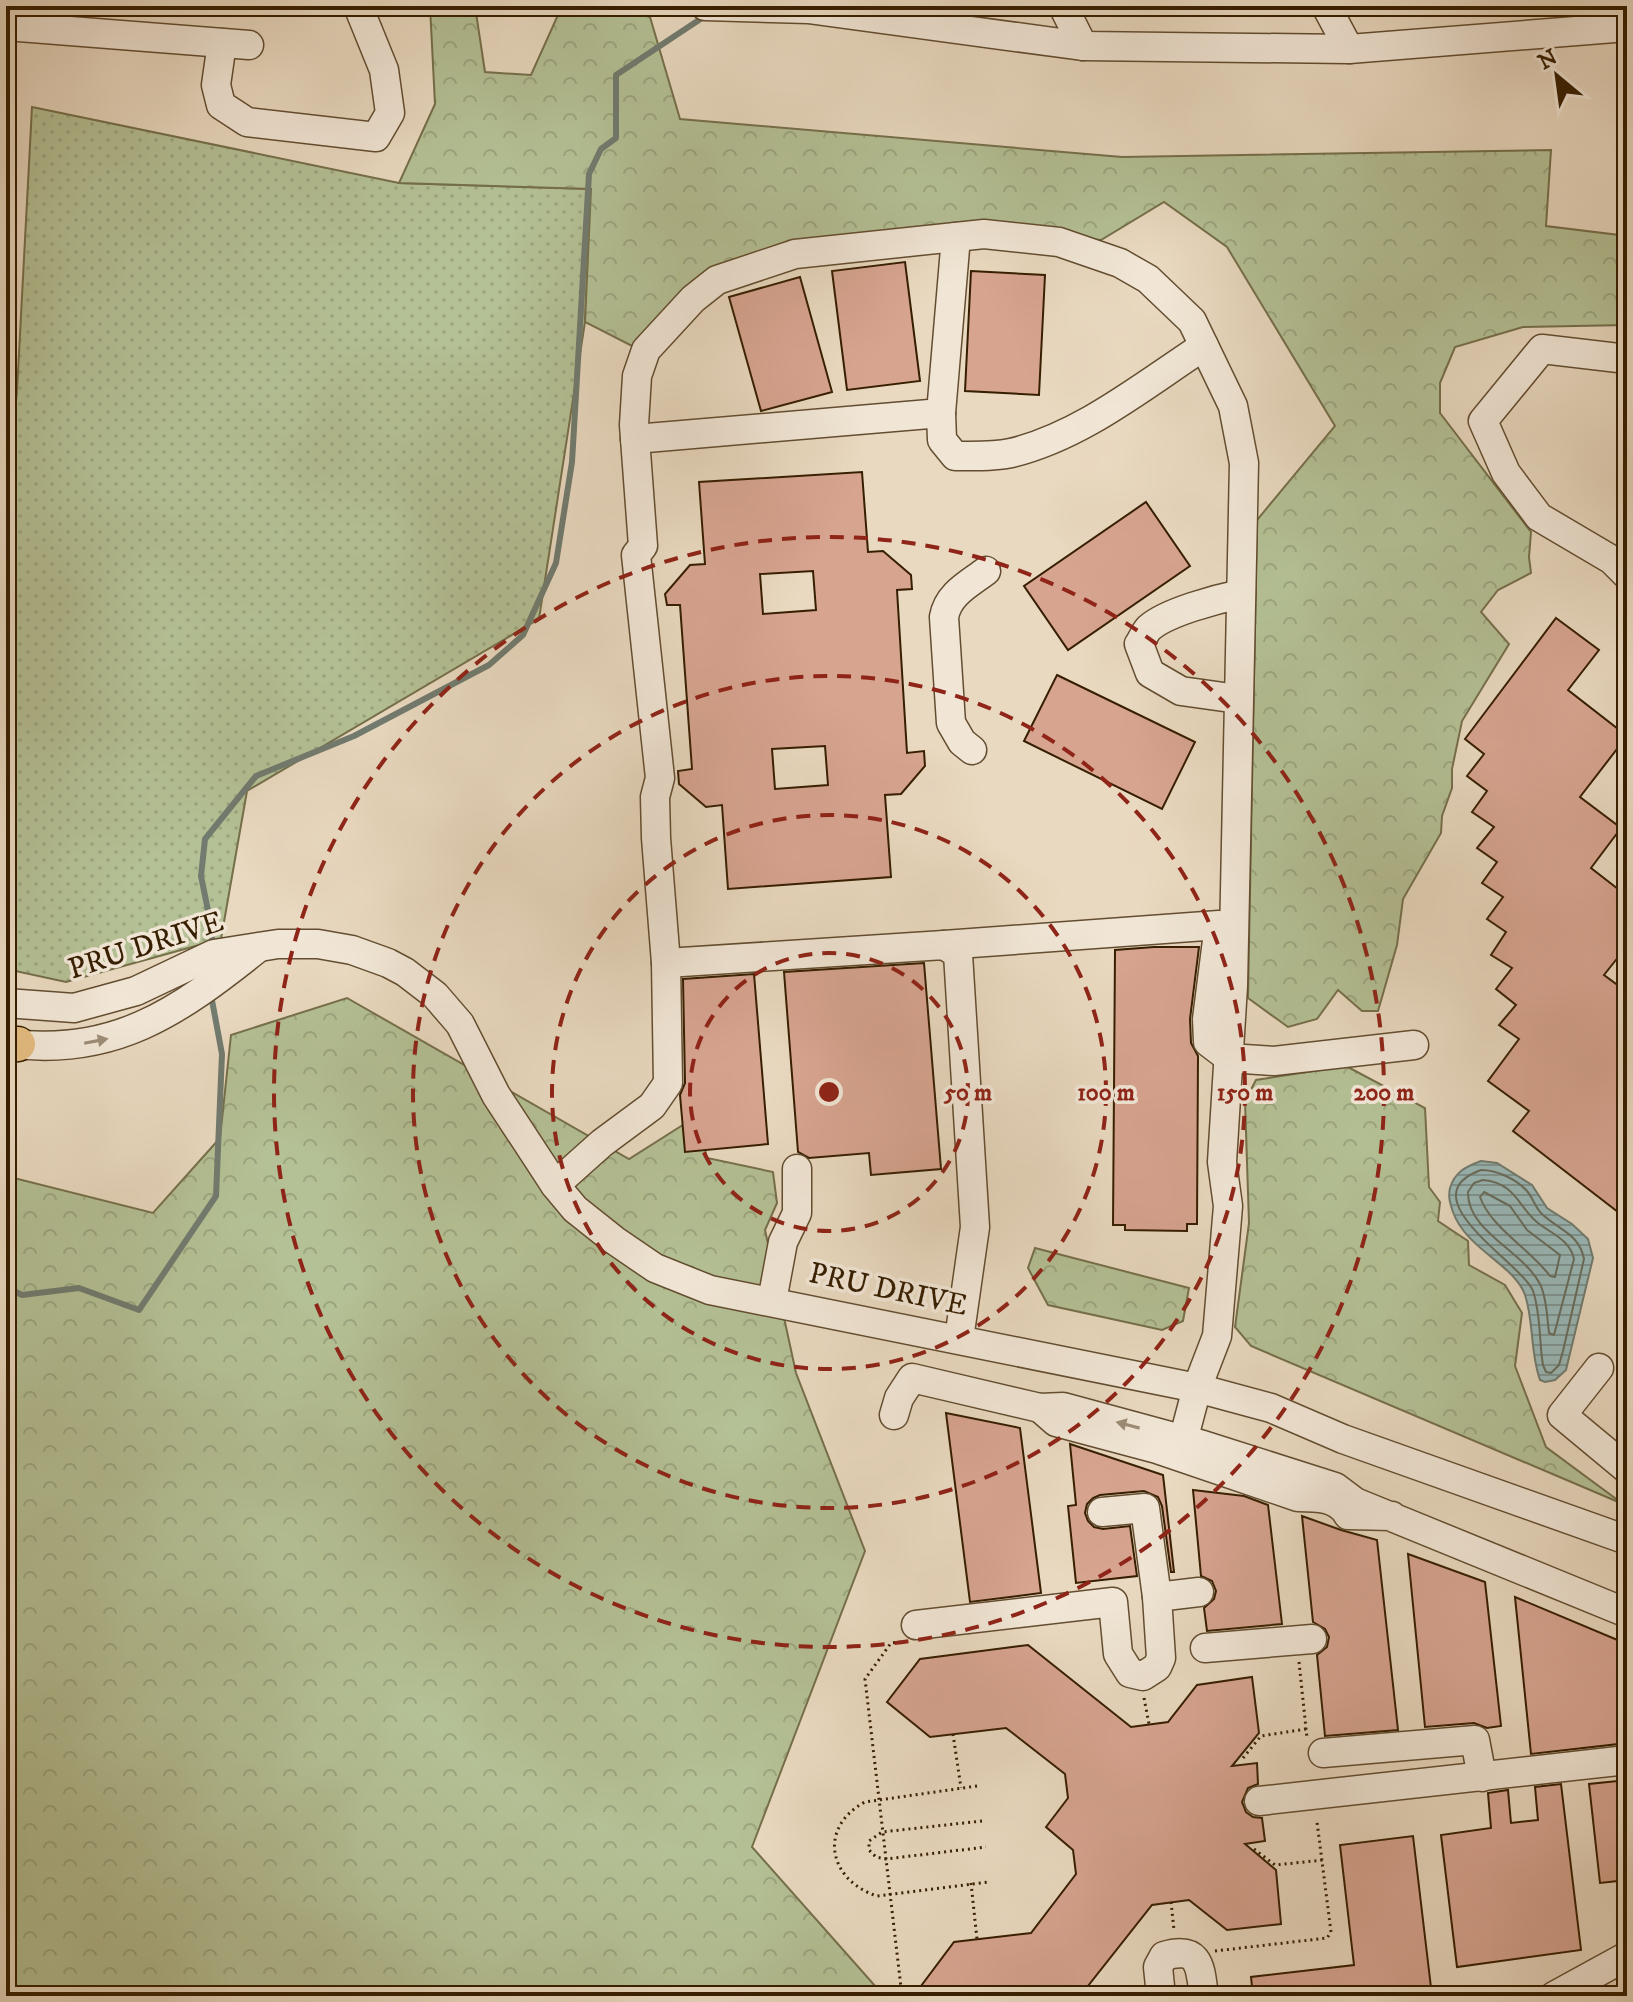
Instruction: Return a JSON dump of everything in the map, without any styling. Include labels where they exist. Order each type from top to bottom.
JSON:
[{"type":"street","points":[[6,26],[235,44],[216,85],[221,105],[247,122],[376,137],[390,113],[384,70],[358,6]]},
{"type":"street","points":[[705,6],[807,8],[1083,46],[1349,49],[1627,27]]},
{"type":"street","points":[[1063,6],[1083,46]]},
{"type":"street","points":[[1326,6],[1349,49]]},
{"type":"street","points":[[555,1185],[602,1143],[652,1106],[668,1083],[666,963],[656,838],[655,797],[660,778],[636,555],[643,546],[635,439],[637,376],[646,350],[693,299],[717,280],[795,254],[984,234],[1059,242],[1120,263],[1148,279],[1192,321],[1233,406],[1244,463],[1233,986],[1222,1162],[1228,1206],[1217,1336],[1197,1388],[1181,1448]]},
{"type":"street","points":[[956,237],[941,413],[942,440],[955,456],[1007,454],[1049,442],[1204,346]]},
{"type":"street","points":[[1627,359],[1542,349],[1483,421],[1506,473],[1539,517],[1612,560],[1627,575]]},
{"type":"street","points":[[635,439],[941,413]]},
{"type":"street","points":[[972,750],[962,742],[951,723],[944,617],[953,596],[986,571]]},
{"type":"street","points":[[1238,699],[1181,691],[1150,673],[1139,644],[1149,628],[1179,613],[1208,600],[1241,594]]},
{"type":"street","points":[[666,963],[1219,925],[1207,1019],[1208,1042],[1229,1058],[1274,1061],[1414,1045]]},
{"type":"street","name":"PRU DRIVE","points":[[6,1003],[74,1008],[209,971],[260,946],[299,943],[352,950],[388,963],[435,995],[460,1024],[496,1095],[555,1185],[575,1209],[655,1268],[710,1290],[1197,1388],[1271,1408],[1343,1439],[1627,1540]]},
{"type":"street","points":[[944,945],[958,954],[975,1227],[959,1339]]},
{"type":"street","name":"PRU DRIVE","points":[[10,1044],[70,1046],[117,1037],[148,1023],[209,971]]},
{"type":"street","points":[[772,1301],[783,1242],[797,1213],[797,1169]]},
{"type":"street","points":[[1599,1368],[1562,1415],[1627,1469]]},
{"type":"street","points":[[894,1415],[899,1398],[912,1378],[1040,1408],[1063,1407],[1181,1448],[1335,1487],[1355,1502],[1627,1613]]},
{"type":"street","points":[[911,1633],[1113,1602],[1118,1654],[1130,1673],[1143,1676],[1157,1667],[1161,1658],[1157,1597],[1145,1508],[1102,1512]]},
{"type":"street","points":[[1157,1597],[1199,1592]]},
{"type":"street","points":[[1205,1648],[1304,1648]]},
{"type":"street","points":[[1315,1748],[1475,1740],[1482,1777]]},
{"type":"street","points":[[1259,1801],[1627,1760]]},
{"type":"street","points":[[1161,1996],[1158,1967],[1164,1956],[1176,1952],[1188,1953],[1196,1959],[1204,1996]]},
{"type":"street","points":[[1554,1996],[1627,1956]]},
{"type":"path","points":[[902,1996],[865,1679],[891,1643],[911,1633]]},
{"type":"path","points":[[1304,1648],[1299,1661],[1306,1729],[1315,1748]]},
{"type":"path","points":[[1142,1686],[1149,1724]]},
{"type":"path","points":[[1243,1758],[1261,1736],[1306,1729]]},
{"type":"path","points":[[953,1734],[961,1788]]},
{"type":"path","points":[[977,1786],[878,1799],[851,1810],[834,1836],[836,1858],[840,1870],[860,1890],[877,1896],[989,1882]]},
{"type":"path","points":[[982,1821],[882,1832],[869,1841],[869,1850],[876,1857],[886,1859],[986,1847]]},
{"type":"path","points":[[1205,1953],[1327,1938],[1332,1926],[1317,1822]]},
{"type":"path","points":[[1254,1849],[1275,1865],[1323,1860]]},
{"type":"path","points":[[971,1883],[977,1939]]},
{"type":"path","points":[[1171,1902],[1175,1938]]},
{"type":"green space","points":[[430,6],[475,6],[485,72],[531,75],[562,6],[609,6],[650,17],[680,119],[1122,157],[1551,150],[1546,226],[1627,236],[1627,325],[1523,327],[1455,347],[1440,383],[1440,413],[1531,532],[1531,573],[1498,590],[1481,612],[1509,644],[1462,721],[1452,769],[1452,788],[1442,816],[1441,833],[1403,899],[1397,945],[1378,1011],[1362,1011],[1338,990],[1317,1019],[1288,1027],[1248,998],[1257,520],[1335,426],[1227,247],[1164,202],[1101,240],[892,230],[713,274],[636,348],[585,322],[591,189],[399,183],[435,104]]},
{"type":"green space","points":[[32,107],[399,183],[591,189],[585,322],[539,619],[247,791],[221,939],[66,982],[6,969],[6,494],[17,391]]},
{"type":"green space","points":[[347,998],[629,1159],[697,1116],[707,1158],[773,1172],[777,1203],[765,1230],[796,1373],[865,1551],[752,1847],[884,1996],[6,1996],[6,1176],[153,1213],[220,1138],[231,1035]]},
{"type":"green space","points":[[1346,1066],[1425,1108],[1429,1187],[1440,1202],[1438,1221],[1468,1241],[1469,1265],[1505,1285],[1522,1313],[1515,1366],[1546,1447],[1623,1504],[1251,1346],[1235,1327],[1249,1223],[1245,1101],[1256,1080]]},
{"type":"green space","points":[[1035,1248],[1189,1288],[1183,1321],[1162,1330],[1048,1305],[1028,1268]]},
{"type":"water","points":[[1481,1161],[1497,1163],[1532,1185],[1547,1208],[1588,1239],[1593,1258],[1566,1370],[1555,1380],[1540,1380],[1528,1305],[1520,1284],[1468,1236],[1453,1212],[1449,1197],[1452,1182],[1461,1171]]},
{"type":"building","points":[[905,262],[920,381],[847,390],[832,271]]},
{"type":"building","points":[[971,271],[1045,275],[1039,395],[965,391]]},
{"type":"building","points":[[800,277],[832,392],[761,411],[729,297]]},
{"type":"building","points":[[862,472],[868,552],[883,551],[911,575],[912,589],[897,590],[907,753],[924,751],[925,766],[901,794],[885,795],[891,877],[728,889],[722,805],[706,807],[679,784],[678,771],[692,769],[680,605],[667,605],[665,594],[690,565],[705,564],[699,482]],"holes":[[[813,571],[816,610],[763,614],[760,574]],[[825,746],[828,785],[775,789],[772,749]]]},
{"type":"building","points":[[1146,502],[1190,566],[1068,650],[1024,586]]},
{"type":"building","points":[[1556,618],[1599,650],[1568,690],[1627,736],[1580,797],[1621,828],[1591,868],[1627,896],[1627,946],[1604,975],[1627,992],[1627,1219],[1513,1131],[1529,1111],[1488,1081],[1519,1039],[1499,1025],[1516,1005],[1496,989],[1512,968],[1491,955],[1506,932],[1487,919],[1503,897],[1482,883],[1497,862],[1477,848],[1494,827],[1472,812],[1487,791],[1467,776],[1484,754],[1465,739]]},
{"type":"building","points":[[1057,675],[1195,742],[1162,809],[1024,741]]},
{"type":"building","points":[[1199,947],[1190,1019],[1191,1043],[1198,1056],[1197,1224],[1187,1224],[1187,1231],[1125,1230],[1125,1225],[1113,1225],[1115,950]]},
{"type":"building","points":[[924,963],[941,1169],[871,1175],[869,1153],[809,1158],[798,1152],[784,972]]},
{"type":"building","points":[[754,974],[768,1144],[685,1152],[680,1095],[685,1083],[683,979]]},
{"type":"building","points":[[946,1413],[1020,1428],[1041,1593],[970,1602]]},
{"type":"building","points":[[1070,1444],[1163,1475],[1174,1572],[1171,1572],[1162,1506],[1158,1497],[1144,1491],[1100,1495],[1087,1504],[1085,1513],[1088,1521],[1094,1527],[1103,1529],[1130,1526],[1137,1576],[1076,1583],[1068,1506],[1076,1505]]},
{"type":"building","points":[[1193,1490],[1244,1496],[1268,1505],[1282,1624],[1207,1631],[1204,1608],[1214,1599],[1216,1591],[1212,1581],[1201,1576]]},
{"type":"building","points":[[1302,1516],[1377,1540],[1398,1730],[1325,1736],[1317,1655],[1327,1647],[1329,1637],[1325,1629],[1313,1622]]},
{"type":"building","points":[[1408,1554],[1485,1582],[1501,1726],[1487,1728],[1474,1723],[1425,1727]]},
{"type":"building","points":[[1515,1597],[1627,1644],[1627,1743],[1531,1754]]},
{"type":"building","points":[[1028,1645],[1131,1727],[1168,1722],[1197,1685],[1252,1677],[1259,1733],[1232,1766],[1257,1763],[1258,1784],[1248,1788],[1242,1802],[1246,1812],[1262,1818],[1265,1841],[1245,1844],[1276,1870],[1281,1924],[1227,1930],[1189,1900],[1152,1905],[1080,1996],[934,1996],[921,1986],[954,1942],[1031,1933],[1076,1874],[1073,1850],[1046,1827],[1068,1798],[1065,1774],[1006,1728],[930,1737],[887,1702],[920,1659]]},
{"type":"building","points":[[1627,1780],[1627,1880],[1600,1883],[1589,1784]]},
{"type":"building","points":[[1561,1784],[1581,1950],[1457,1967],[1441,1835],[1491,1828],[1488,1793],[1508,1790],[1511,1823],[1538,1820],[1535,1787]]},
{"type":"building","points":[[1413,1836],[1432,1996],[1253,1996],[1251,1977],[1354,1965],[1340,1845]]},
{"type":"waterway","points":[[212,948],[212,930],[201,876],[205,839],[256,776],[354,736],[489,665],[523,635],[556,563],[572,462],[589,174],[601,149],[616,138],[616,75],[705,16]]},
{"type":"waterway","points":[[6,1287],[22,1295],[79,1288],[139,1310],[216,1196],[222,1054],[211,995]]}]
